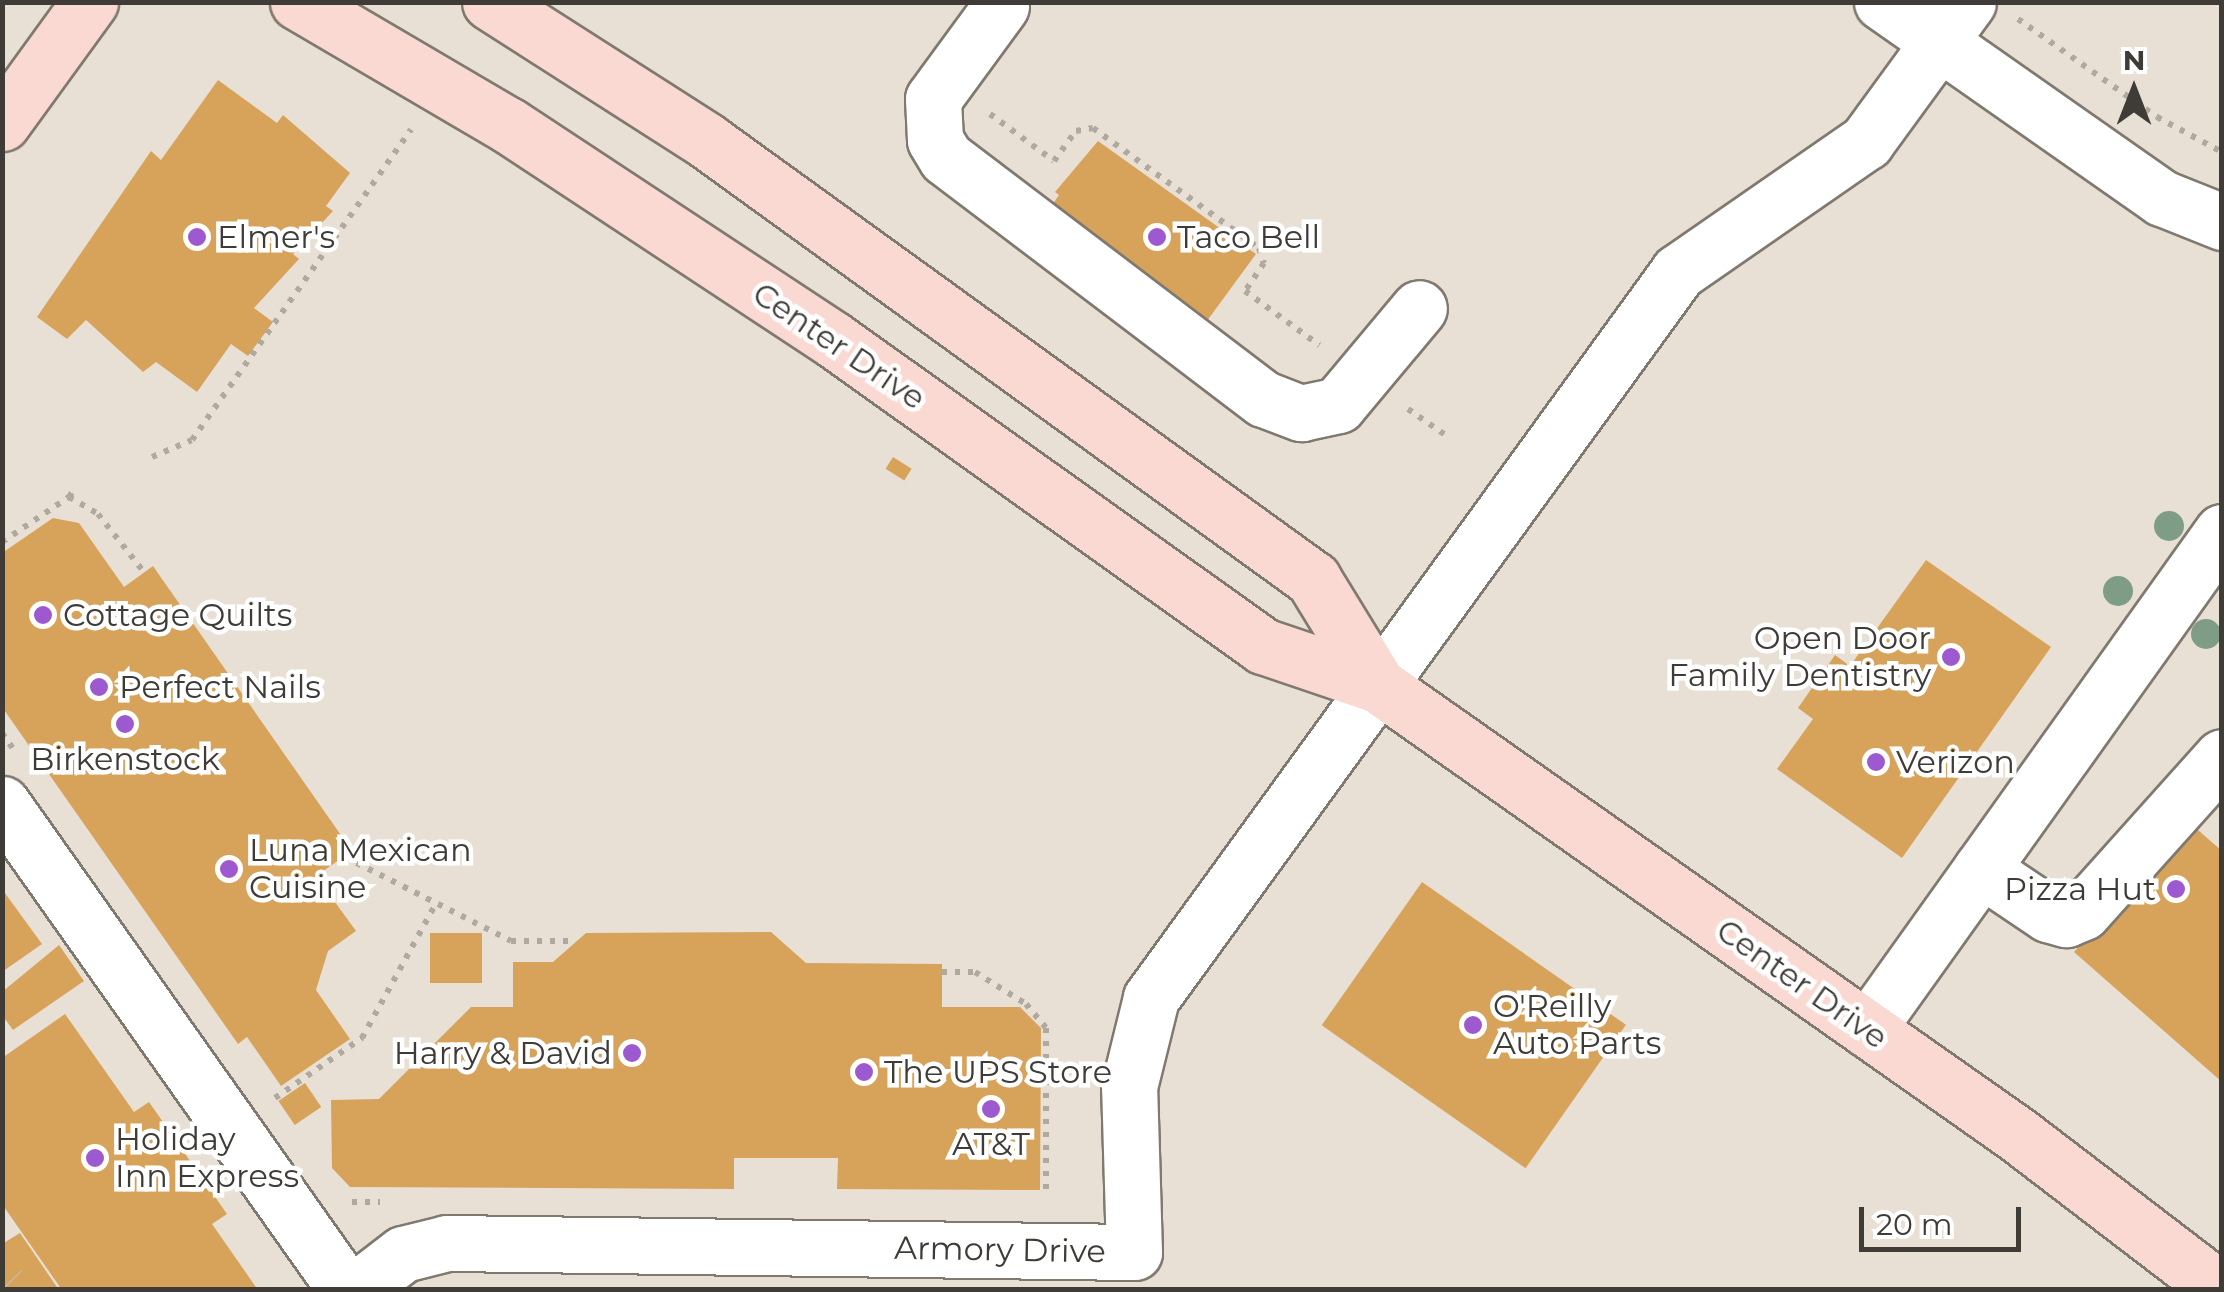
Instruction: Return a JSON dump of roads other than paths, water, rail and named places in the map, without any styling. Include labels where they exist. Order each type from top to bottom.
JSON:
[{"type":"main road","points":[[2,123],[90,2]]},
{"type":"main road","name":"Center Drive","points":[[298,2],[508,125],[834,340],[1263,646],[1378,685],[1867,1029],[2221,1290]]},
{"type":"main road","name":"Center Drive","points":[[490,2],[707,141],[1313,579],[1378,685]]},
{"type":"street","points":[[1882,2],[1972,20],[2162,198],[2222,222]]},
{"type":"street","points":[[1000,6],[934,99],[935,140],[946,158],[1264,399],[1302,414],[1338,405],[1420,308]]},
{"type":"street","points":[[1378,685],[1678,272],[1847,159],[1972,20]]},
{"type":"street","points":[[1867,1029],[2222,532]]},
{"type":"street","name":"Armory Drive","points":[[356,1290],[403,1254],[447,1243],[1134,1252],[1129,1087],[1151,998],[1378,685]]},
{"type":"street","points":[[1980,868],[2048,914],[2066,919],[2083,912],[2222,757]]},
{"type":"street","points":[[2,804],[346,1290]]},
{"type":"place","name":"Elmer's","points":[[197,237]]},
{"type":"place","name":"Taco Bell","points":[[1157,237]]},
{"type":"place","name":"Cottage Quilts","points":[[43,615]]},
{"type":"place","name":"Open Door Family Dentistry","points":[[1951,657]]},
{"type":"place","name":"Perfect Nails","points":[[99,687]]},
{"type":"place","name":"Birkenstock","points":[[125,724]]},
{"type":"place","name":"Verizon","points":[[1876,762]]},
{"type":"place","name":"Luna Mexican Cuisine","points":[[229,869]]},
{"type":"place","name":"Pizza Hut","points":[[2176,889]]},
{"type":"place","name":"O'Reilly Auto Parts","points":[[1473,1025]]},
{"type":"place","name":"Harry & David","points":[[632,1053]]},
{"type":"place","name":"The UPS Store","points":[[864,1072]]},
{"type":"place","name":"AT&T","points":[[991,1109]]},
{"type":"place","name":"Holiday Inn Express","points":[[95,1158]]}]
